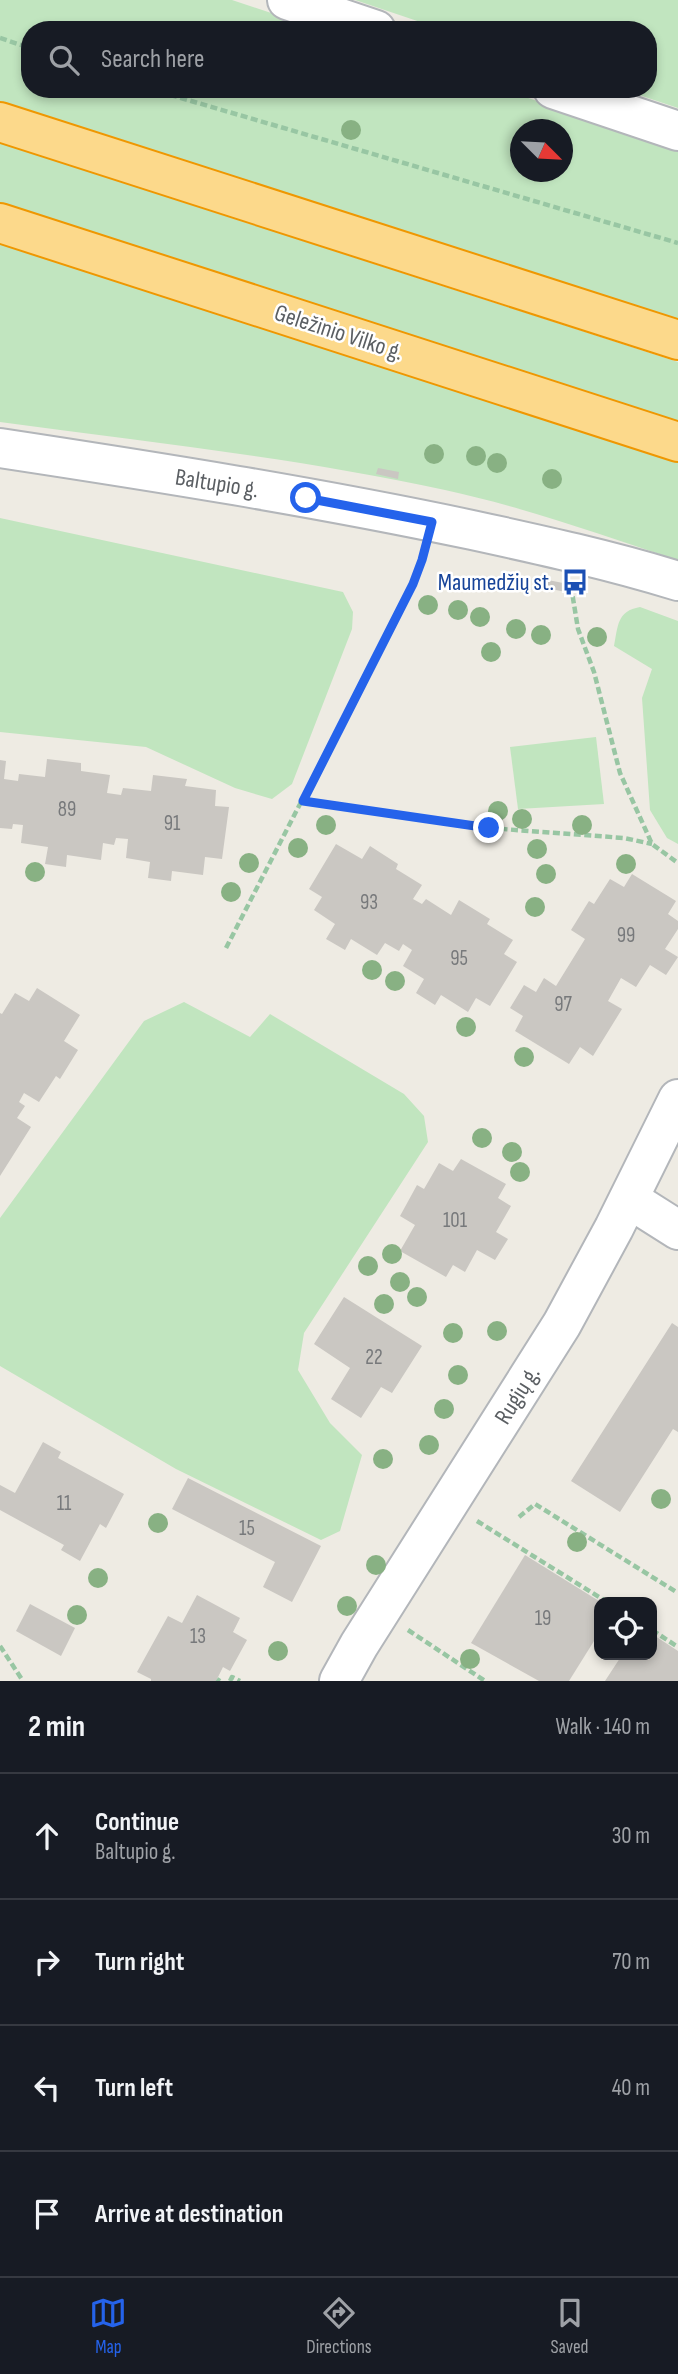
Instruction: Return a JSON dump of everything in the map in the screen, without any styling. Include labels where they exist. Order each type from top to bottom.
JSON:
[{"type":"highway","points":[[0,122],[678,340]]},
{"type":"highway","name":"Geležinio Vilko g.","points":[[0,223],[678,442]]},
{"type":"street","points":[[287,0],[349,21]]},
{"type":"street","points":[[580,98],[678,131]]},
{"type":"street","name":"Baltupio g.","points":[[0,448],[306,498],[432,522],[573,552],[678,581]]},
{"type":"street","name":"Rugių g.","points":[[339,1681],[359,1645],[562,1324],[629,1199],[678,1099]]},
{"type":"street","points":[[629,1199],[678,1230]]},
{"type":"path","points":[[0,38],[21,45]]},
{"type":"path","points":[[181,98],[678,243]]},
{"type":"path","points":[[226,948],[413,584],[432,522]]},
{"type":"path","points":[[570,581],[578,629],[594,671],[620,773],[652,845]]},
{"type":"path","points":[[303,801],[489,828],[624,838],[652,845],[678,863]]},
{"type":"path","points":[[519,1517],[535,1504],[678,1593]]},
{"type":"path","points":[[470,1516],[599,1597]]},
{"type":"path","points":[[398,1623],[485,1681]]},
{"type":"path","points":[[657,1633],[678,1647]]},
{"type":"path","points":[[0,1646],[23,1681]]},
{"type":"path","points":[[230,1681],[232,1677],[240,1681]]},
{"type":"green space","points":[[0,0],[232,0],[295,21],[21,21],[21,98],[528,98],[678,148],[678,319],[0,101]]},
{"type":"green space","points":[[355,0],[678,0],[678,108],[648,98],[657,98],[657,21],[417,21]]},
{"type":"green space","points":[[0,143],[678,362],[678,421],[0,203]]},
{"type":"green space","points":[[0,244],[678,462],[678,560],[562,522],[445,490],[223,452],[0,422]]},
{"type":"green space","points":[[0,518],[343,592],[353,612],[352,629],[292,784],[272,799],[235,788],[146,747],[0,732]]},
{"type":"green space","points":[[640,607],[678,621],[678,844],[667,838],[650,810],[642,698],[652,669],[614,646],[620,620],[627,612]]},
{"type":"green space","points":[[596,737],[604,804],[518,809],[510,747]]},
{"type":"green space","points":[[184,1002],[250,1037],[270,1014],[404,1094],[424,1116],[428,1142],[304,1333],[298,1370],[330,1423],[362,1455],[340,1531],[321,1540],[176,1469],[0,1366],[0,1218],[144,1021]]},
{"type":"building","points":[[378,468],[399,472],[398,479],[376,474]]},
{"type":"building","points":[[548,580],[568,584],[566,592],[546,588]]},
{"type":"building","points":[[47,759],[81,763],[81,771],[110,775],[107,793],[121,795],[123,788],[151,791],[153,775],[187,779],[185,786],[216,790],[215,806],[229,807],[222,859],[205,857],[203,875],[172,871],[171,881],[148,878],[150,862],[126,858],[128,839],[116,838],[114,845],[103,843],[101,860],[67,855],[66,867],[45,864],[48,847],[21,843],[23,825],[13,824],[12,829],[0,828],[0,760],[6,761],[4,779],[18,781],[19,774],[45,777]]},
{"type":"building","points":[[336,844],[362,859],[370,846],[398,864],[396,869],[422,885],[413,899],[422,904],[426,899],[451,915],[459,900],[490,919],[487,924],[513,940],[504,954],[517,962],[490,1006],[476,998],[468,1012],[441,995],[435,1005],[416,993],[424,979],[403,966],[412,950],[403,944],[399,951],[385,943],[377,955],[351,939],[345,950],[326,939],[335,924],[314,910],[322,897],[309,889]]},
{"type":"building","points":[[632,874],[676,901],[668,914],[678,921],[678,929],[665,949],[678,957],[666,975],[650,965],[636,987],[621,978],[608,1001],[622,1009],[593,1056],[580,1047],[569,1064],[515,1031],[523,1016],[510,1008],[524,985],[536,992],[544,978],[556,986],[585,939],[571,930],[589,901],[594,904],[610,879],[624,887]]},
{"type":"building","points":[[37,988],[80,1015],[64,1041],[78,1050],[60,1079],[56,1076],[39,1102],[24,1093],[19,1102],[25,1106],[17,1118],[31,1127],[0,1176],[0,1013],[2,1014],[15,993],[29,1001]]},
{"type":"building","points":[[461,1159],[506,1184],[498,1198],[511,1206],[496,1232],[508,1239],[495,1260],[477,1250],[465,1272],[453,1265],[446,1277],[400,1251],[415,1225],[400,1216],[417,1185],[424,1189],[439,1163],[453,1171]]},
{"type":"building","points":[[344,1297],[422,1346],[392,1393],[381,1387],[361,1418],[331,1399],[350,1368],[314,1344]]},
{"type":"building","points":[[672,1323],[678,1327],[678,1432],[673,1429],[620,1512],[571,1481]]},
{"type":"building","points":[[43,1442],[61,1452],[58,1458],[124,1494],[106,1528],[100,1524],[80,1561],[61,1550],[64,1545],[0,1510],[0,1485],[15,1493]]},
{"type":"building","points":[[188,1478],[321,1546],[292,1602],[263,1587],[275,1562],[172,1509]]},
{"type":"building","points":[[525,1555],[594,1598],[594,1641],[569,1681],[539,1681],[471,1643]]},
{"type":"building","points":[[197,1595],[240,1618],[233,1632],[247,1640],[230,1671],[223,1667],[216,1681],[151,1681],[137,1672],[168,1616],[182,1623]]},
{"type":"building","points":[[30,1604],[75,1628],[61,1656],[16,1631]]},
{"type":"building","points":[[657,1637],[678,1651],[678,1681],[605,1681],[619,1660],[657,1660]]},
{"type":"place","name":"Maumedžių st.","points":[[575,582]]},
{"type":"route","points":[[306,498],[432,522],[413,584],[303,801],[489,828]]}]
